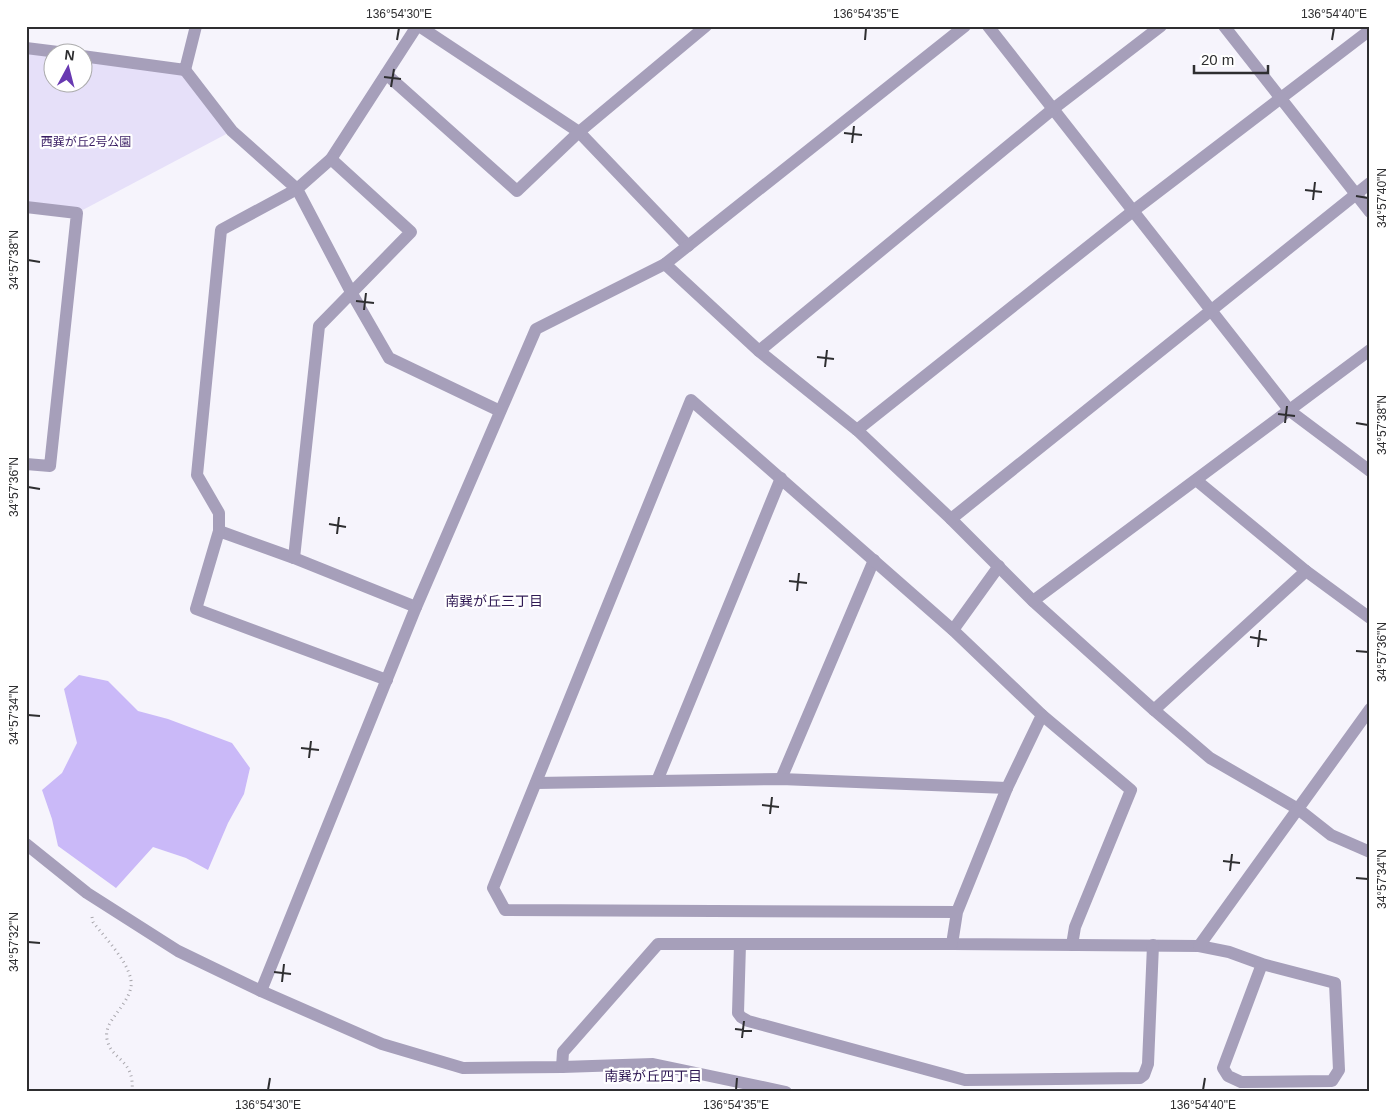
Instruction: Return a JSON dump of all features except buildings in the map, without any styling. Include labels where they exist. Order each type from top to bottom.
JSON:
[{"type":"street","points":[[185,70],[196,26]]},
{"type":"street","points":[[387,680],[196,609],[219,531],[219,512],[196,475],[221,230],[297,189],[331,159],[418,26],[579,132],[688,246]]},
{"type":"street","points":[[386,74],[517,190],[579,132],[706,26]]},
{"type":"street","points":[[261,991],[416,607],[536,329],[665,264],[965,26]]},
{"type":"street","points":[[988,26],[1290,411],[1370,471]]},
{"type":"street","points":[[760,351],[1053,109],[1161,26]]},
{"type":"street","points":[[1224,26],[1370,212]]},
{"type":"street","points":[[857,430],[1133,211],[1370,30]]},
{"type":"street","points":[[26,48],[42,50]]},
{"type":"street","points":[[92,57],[185,70],[232,131],[297,189],[351,292],[389,358],[500,410]]},
{"type":"street","points":[[294,558],[319,326],[411,232],[331,159]]},
{"type":"street","points":[[951,519],[1370,183]]},
{"type":"street","points":[[26,207],[77,213],[50,466],[26,464]]},
{"type":"street","points":[[665,264],[760,351],[857,430],[1034,601],[1210,758],[1298,809],[1330,835],[1370,852]]},
{"type":"street","points":[[1034,601],[1370,350]]},
{"type":"street","points":[[957,912],[505,910],[492,888],[690,400],[954,630],[1042,714],[1131,790],[1074,927],[1072,945]]},
{"type":"street","points":[[657,781],[780,478]]},
{"type":"street","points":[[1196,480],[1306,571],[1370,618]]},
{"type":"street","points":[[219,531],[294,558],[416,607]]},
{"type":"street","points":[[781,779],[874,560]]},
{"type":"street","points":[[954,630],[999,566]]},
{"type":"street","points":[[1154,710],[1306,571]]},
{"type":"street","points":[[1199,946],[1370,709]]},
{"type":"street","points":[[952,944],[957,912],[1007,788],[1042,714]]},
{"type":"street","points":[[536,783],[781,779],[1007,788]]},
{"type":"street","points":[[26,844],[97,900],[178,951],[261,991],[382,1044],[463,1068],[653,1064],[786,1092]]},
{"type":"street","points":[[562,1067],[563,1052],[658,944],[1153,945],[1199,946],[1229,952],[1262,964],[1335,983],[1339,1070],[1332,1080],[1241,1082],[1228,1076],[1223,1068],[1262,964]]},
{"type":"street","points":[[740,944],[738,1012],[741,1017],[748,1021],[965,1080],[1140,1078],[1144,1076],[1148,1064],[1153,945]]},
{"type":"path","points":[[97,900],[91,909],[93,922],[128,968],[131,979],[131,989],[108,1025],[106,1038],[111,1048],[129,1068],[133,1082],[132,1092]]},
{"type":"green space","name":"西巽が丘2号公園","points":[[26,48],[42,50],[42,92],[92,92],[92,57],[185,70],[232,131],[77,213],[26,207]]},
{"type":"shaded area","points":[[79,675],[108,681],[138,711],[168,719],[232,743],[250,768],[244,794],[228,823],[208,870],[186,858],[153,847],[116,888],[58,846],[52,819],[42,790],[62,773],[77,743],[64,689]]},
{"type":"district","name":"南巽が丘三丁目","points":[[494,601]]},
{"type":"district","name":"南巽が丘四丁目","points":[[653,1076]]}]
